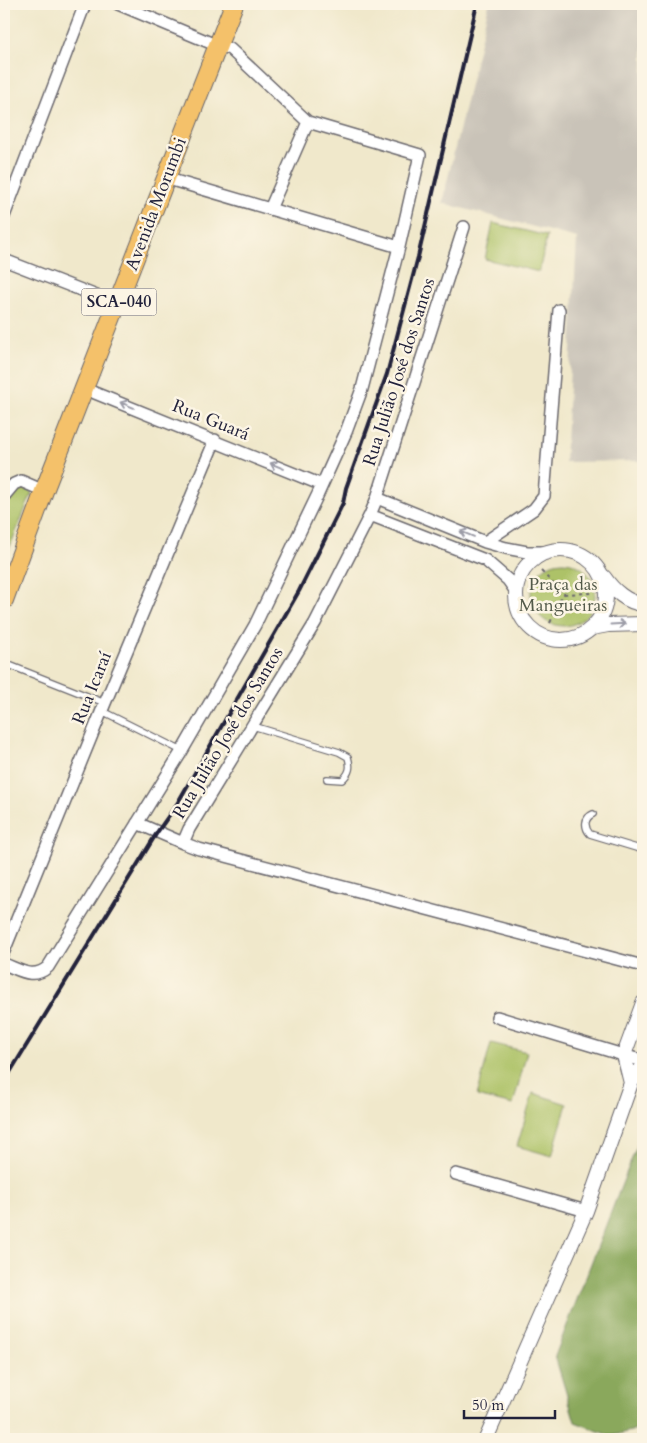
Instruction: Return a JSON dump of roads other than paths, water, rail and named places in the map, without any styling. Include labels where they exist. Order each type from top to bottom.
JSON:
[{"type":"main road","name":"Avenida Morumbi","points":[[4,600],[8,575],[85,389],[234,4]]},
{"type":"street","points":[[4,216],[85,4]]},
{"type":"street","points":[[4,964],[36,975],[48,967],[182,750],[255,625],[322,485],[346,432],[362,389],[399,247],[420,155],[308,122],[230,49],[218,46],[118,4]]},
{"type":"street","points":[[270,209],[308,122]]},
{"type":"street","points":[[166,178],[399,247]]},
{"type":"street","name":"Rua Julião José dos Santos","points":[[464,226],[370,516],[315,623],[188,829],[184,843],[199,849],[643,966]]},
{"type":"street","points":[[4,260],[118,304]]},
{"type":"street","points":[[485,542],[534,509],[544,496],[559,310]]},
{"type":"street","name":"Rua Guará","points":[[85,389],[215,440],[322,485]]},
{"type":"street","name":"Rua Icaraí","points":[[4,951],[103,707],[215,440]]},
{"type":"street","points":[[4,496],[14,484],[21,482],[44,490]]},
{"type":"street","points":[[377,498],[485,542],[527,552],[548,552]]},
{"type":"street","points":[[370,516],[485,560],[508,580],[517,593]]},
{"type":"street","points":[[601,573],[606,587],[606,602],[601,616],[592,628],[580,636],[565,640],[550,639],[536,633],[518,609],[518,580],[525,567],[536,556],[565,549],[579,553],[592,561],[620,595],[637,604],[643,604]]},
{"type":"street","points":[[592,628],[608,625],[643,624]]},
{"type":"street","points":[[137,823],[184,843]]},
{"type":"street","points":[[630,1083],[624,1055],[643,1003]]},
{"type":"street","points":[[497,1017],[643,1061]]},
{"type":"street","points":[[486,1439],[586,1211],[630,1083],[643,1066]]},
{"type":"street","points":[[456,1174],[586,1211]]},
{"type":"lane","points":[[4,663],[103,707],[182,750]]},
{"type":"lane","points":[[253,726],[339,752],[348,757],[351,766],[347,775],[342,780],[327,779]]},
{"type":"lane","points":[[593,814],[587,817],[586,820],[587,830],[590,834],[643,850]]},
{"type":"railway","points":[[4,1082],[158,831],[177,804],[299,591],[343,503],[346,488],[387,374],[418,257],[477,4]]},
{"type":"park label","name":"Praça das Mangueiras","points":[[563,594]]}]
